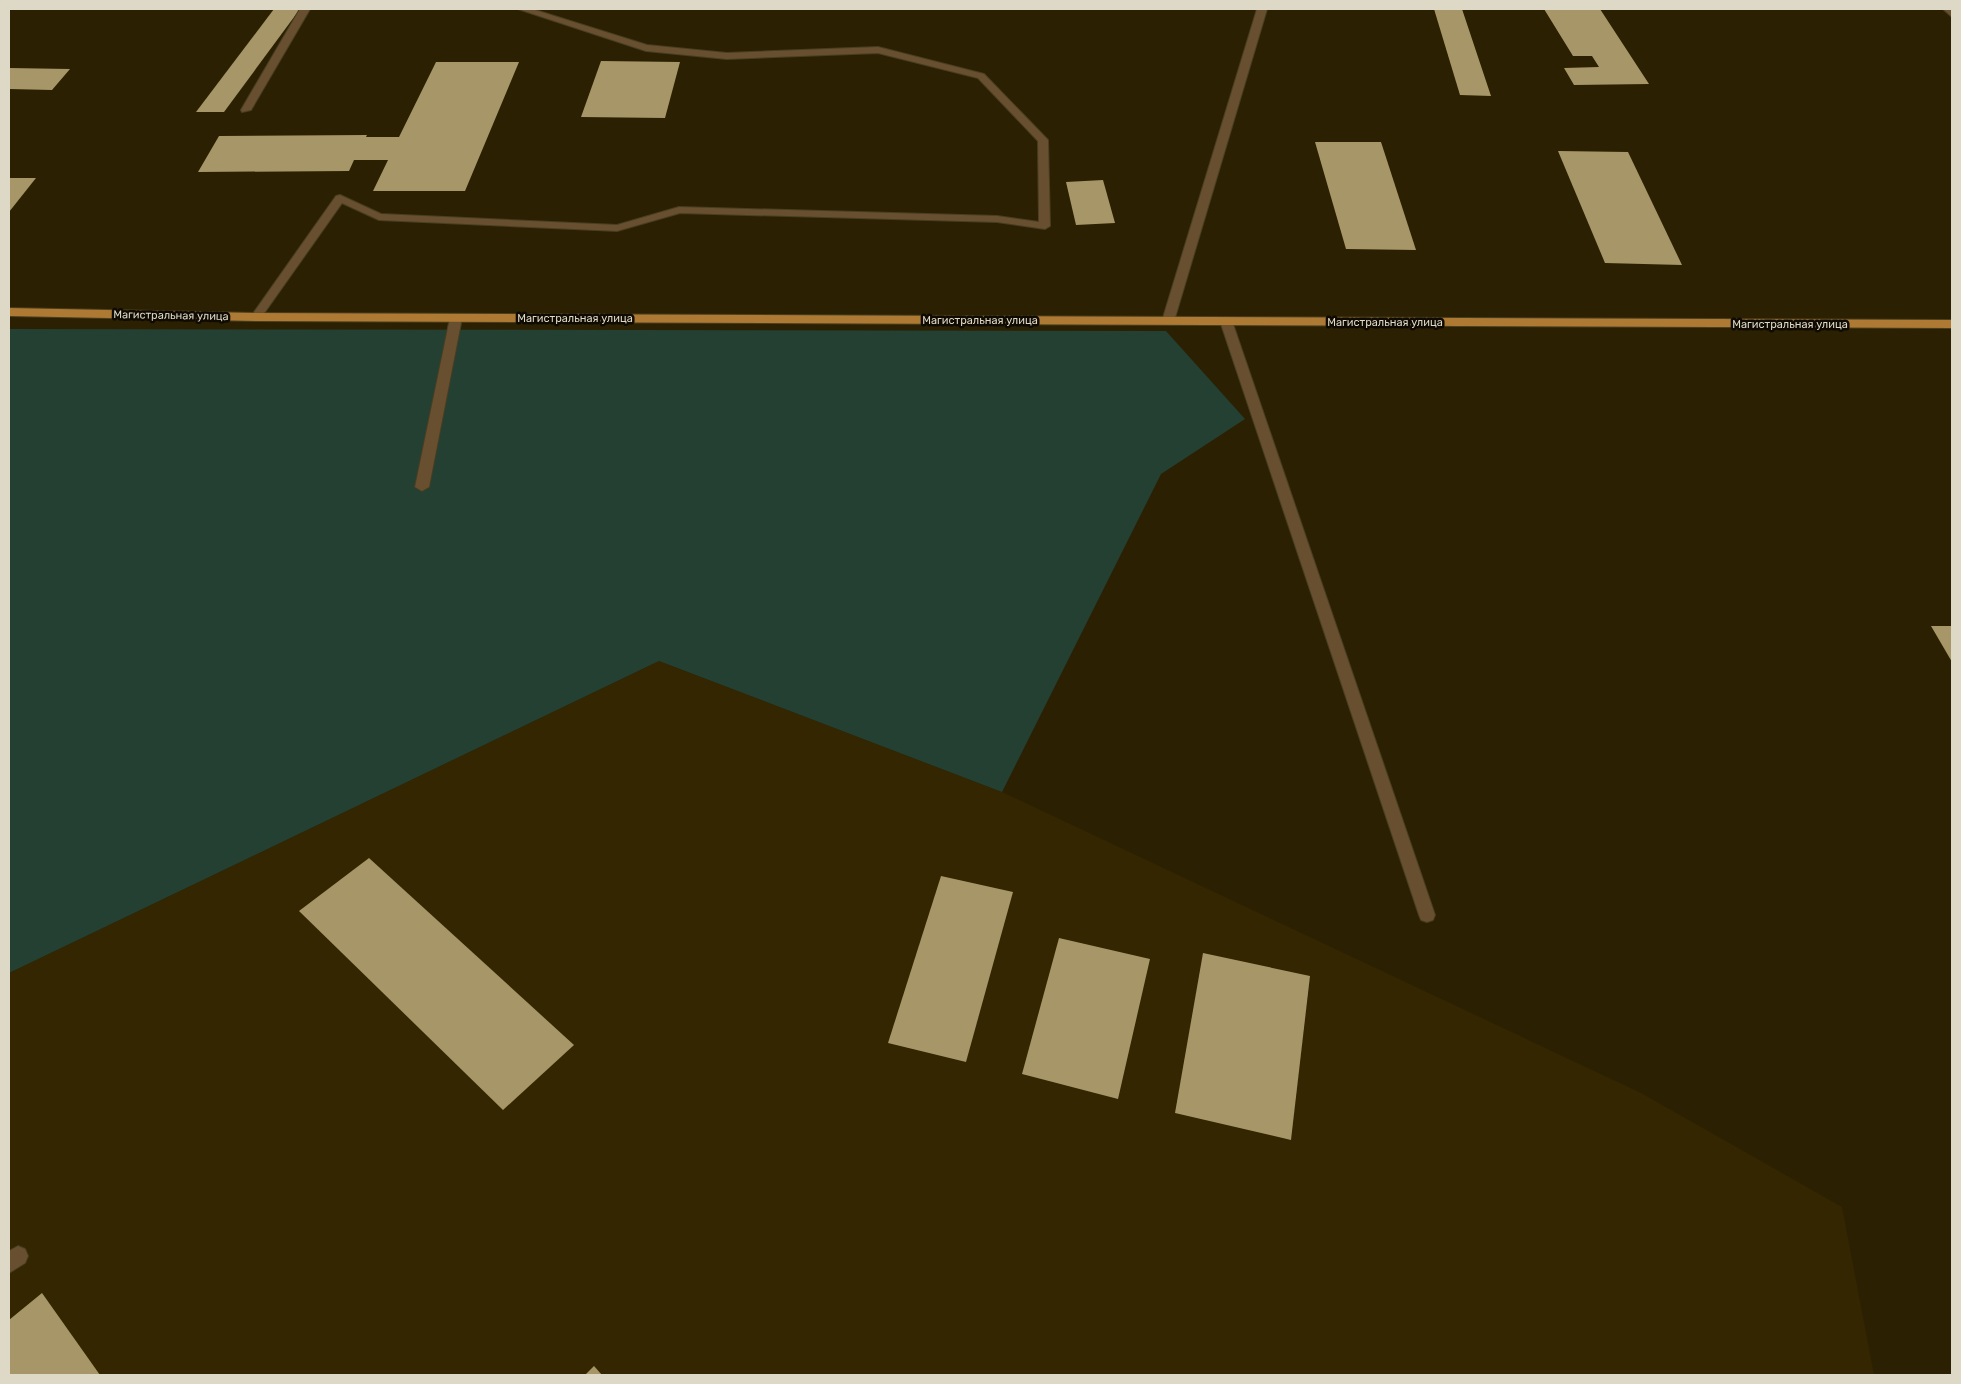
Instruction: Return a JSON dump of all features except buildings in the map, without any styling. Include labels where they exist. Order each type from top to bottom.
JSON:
[{"type":"main road","name":"Магистральная улица","points":[[9,312],[256,317],[1952,324]]},
{"type":"lane","points":[[246,110],[305,9]]},
{"type":"lane","points":[[256,317],[340,198],[379,217],[617,228],[678,210],[998,219],[1045,226],[1043,140],[981,76],[878,50],[726,56],[646,48],[523,9]]},
{"type":"lane","points":[[1168,321],[1262,9]]},
{"type":"lane","points":[[1948,9],[1952,14]]},
{"type":"lane","points":[[422,487],[456,318]]},
{"type":"lane","points":[[1226,321],[1427,915]]},
{"type":"shaded area","points":[[659,661],[1002,792],[1641,1093],[1842,1207],[1874,1375],[9,1375],[9,973]]},
{"type":"green space","points":[[9,329],[1166,331],[1245,419],[1161,474],[1002,792],[659,661],[9,973]]}]
